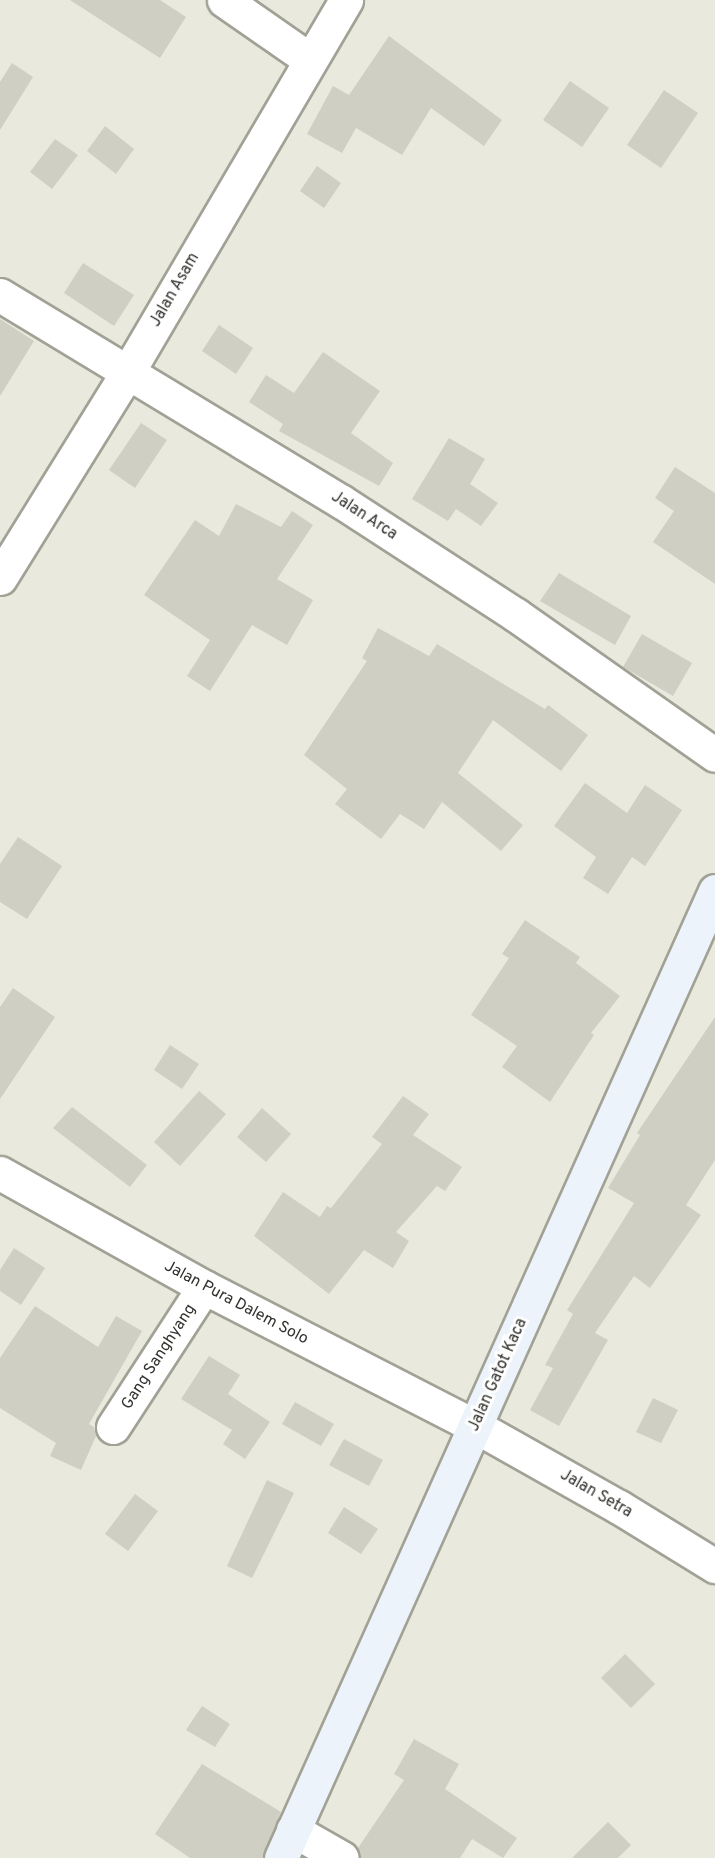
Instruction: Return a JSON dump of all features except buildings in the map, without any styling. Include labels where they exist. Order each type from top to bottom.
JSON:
[{"type":"main road","name":"Jalan Gatot Kaca","points":[[287,1844],[715,891]]},
{"type":"street","points":[[224,0],[309,59]]},
{"type":"street","name":"Jalan Asam","points":[[0,578],[129,370],[309,59],[346,0]]},
{"type":"street","name":"Jalan Arca","points":[[0,296],[129,370],[342,502],[516,615],[715,755]]},
{"type":"street","name":"Jalan Pura Dalem Solo","points":[[0,1173],[204,1287],[475,1426]]},
{"type":"street","name":"Gang Sanghyang","points":[[113,1427],[204,1287]]},
{"type":"street","name":"Jalan Setra","points":[[475,1426],[620,1507],[715,1566]]},
{"type":"street","points":[[287,1844],[342,1858]]}]
